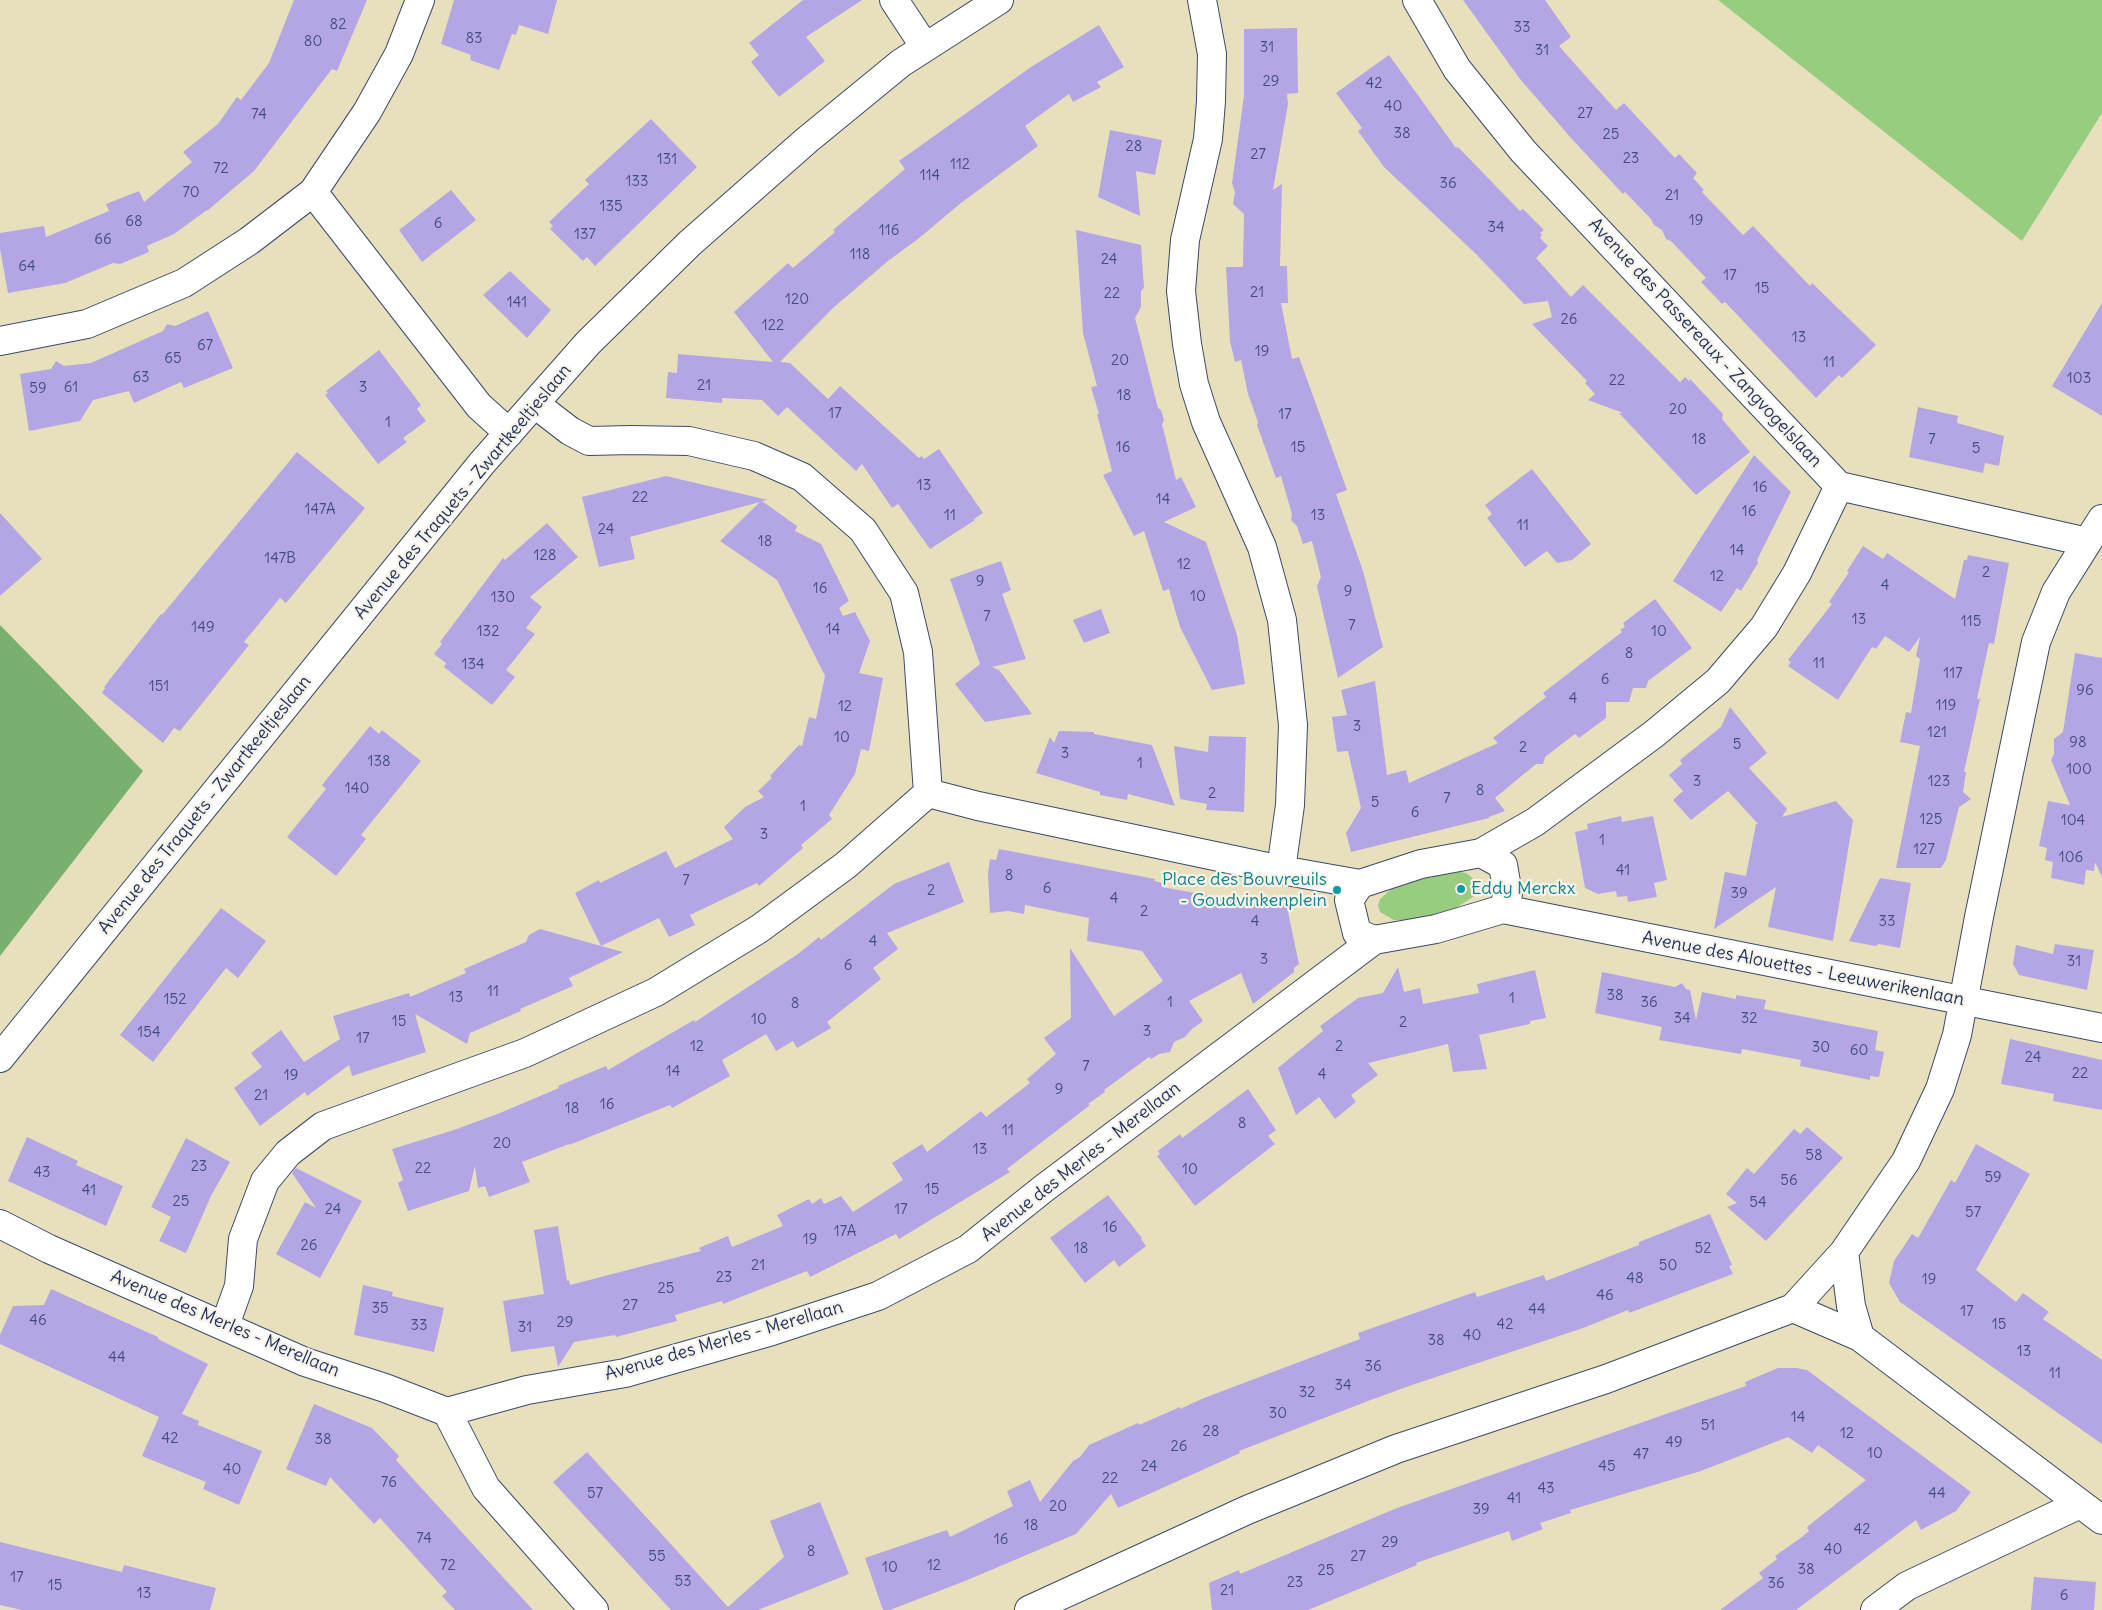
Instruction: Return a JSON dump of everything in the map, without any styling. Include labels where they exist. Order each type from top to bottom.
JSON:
[{"type":"street","points":[[0,341],[87,324],[184,283],[249,241],[313,192],[367,112],[399,54],[420,0]]},
{"type":"street","points":[[894,0],[925,47]]},
{"type":"street","name":"Avenue des Traquets - Zwartkeeltjeslaan","points":[[0,1058],[464,486],[588,343],[690,243],[807,140],[902,63],[998,0]]},
{"type":"street","points":[[1202,0],[1212,54],[1211,101],[1208,139],[1185,240],[1181,291],[1188,352],[1194,384],[1206,422],[1262,547],[1282,620],[1293,725],[1290,805],[1281,870]]},
{"type":"street","name":"Avenue des Passereaux - Zangvogelslaan","points":[[1417,0],[1456,69],[1523,151],[1839,486]]},
{"type":"street","points":[[313,192],[479,406],[509,433]]},
{"type":"street","points":[[535,404],[570,432],[589,441],[689,441],[754,456],[802,477],[863,530],[904,593],[918,652],[928,793]]},
{"type":"street","points":[[928,793],[988,808],[1281,870],[1360,884],[1421,864],[1481,853],[1534,822],[1654,734],[1718,681],[1764,627],[1797,573],[1839,486],[2087,542]]},
{"type":"street","points":[[1029,1610],[1248,1510],[1396,1449],[1606,1379],[1793,1308],[1844,1252],[1906,1161],[1940,1089],[1958,1036],[2036,642],[2056,592],[2102,520]]},
{"type":"street","points":[[225,1325],[239,1286],[243,1239],[265,1181],[288,1153],[323,1126],[525,1053],[656,992],[767,923],[846,865],[928,793]]},
{"type":"street","points":[[1360,884],[1349,900],[1357,932],[1374,940],[1436,929],[1504,909],[1508,894],[1503,865],[1481,853]]},
{"type":"street","name":"Avenue des Alouettes - Leeuwerikenlaan","points":[[1504,909],[2102,1028]]},
{"type":"street","name":"Avenue des Merles - Merellaan","points":[[0,1224],[49,1249],[225,1325],[305,1362],[385,1388],[447,1412],[527,1390],[625,1373],[772,1331],[878,1296],[968,1249],[1043,1189],[1374,940]]},
{"type":"street","points":[[1844,1252],[1851,1306],[1860,1337]]},
{"type":"street","points":[[1793,1308],[1860,1337],[2102,1520]]},
{"type":"street","points":[[447,1412],[486,1488],[594,1610]]},
{"type":"street","points":[[1875,1610],[1907,1586],[2080,1504]]},
{"type":"green space","points":[[1718,0],[2102,0],[2102,113],[2022,241]]},
{"type":"green space","points":[[0,625],[143,771],[0,956]]},
{"type":"green space","points":[[1453,871],[1466,873],[1474,879],[1478,888],[1476,895],[1454,909],[1438,916],[1408,920],[1394,920],[1380,912],[1378,906],[1380,899],[1397,884],[1408,879]]},
{"type":"building","points":[[294,0],[367,0],[337,71],[332,69],[254,171],[207,211],[174,234],[147,246],[149,252],[120,264],[113,263],[65,283],[8,293],[0,249],[0,233],[44,226],[46,237],[109,211],[106,204],[139,191],[144,202],[192,162],[183,152],[218,124],[237,97],[241,100],[269,63]]},
{"type":"building","points":[[454,0],[557,0],[548,34],[519,25],[516,35],[512,34],[499,70],[470,60],[471,55],[441,44]]},
{"type":"building","points":[[803,0],[862,0],[806,37],[825,61],[779,97],[751,62],[759,55],[749,43]]},
{"type":"building","points":[[1463,0],[1545,0],[1571,37],[1559,46],[1616,110],[1624,103],[1675,158],[1679,154],[1697,173],[1693,178],[1704,190],[1702,192],[1743,235],[1753,226],[1810,286],[1812,283],[1876,345],[1842,378],[1839,375],[1816,398],[1725,302],[1722,304],[1701,282],[1706,278],[1671,241],[1666,239],[1662,230],[1654,225],[1651,219],[1625,192],[1623,194],[1571,138],[1520,79]]},
{"type":"building","points":[[1099,25],[1124,67],[1097,82],[1101,87],[1073,102],[1069,94],[1025,126],[1038,146],[961,203],[888,261],[833,308],[780,362],[790,363],[828,399],[840,386],[919,458],[922,456],[924,459],[939,449],[983,513],[975,520],[930,549],[898,504],[892,508],[862,464],[856,471],[787,407],[778,416],[762,400],[722,398],[722,403],[666,398],[668,372],[677,373],[678,354],[773,362],[734,312],[788,263],[793,268],[835,232],[833,230],[905,169],[899,161],[1031,67]]},
{"type":"building","points":[[1297,28],[1298,93],[1287,94],[1288,104],[1273,190],[1282,184],[1280,266],[1287,266],[1288,303],[1281,303],[1292,359],[1299,357],[1347,490],[1336,494],[1363,571],[1383,647],[1338,678],[1317,586],[1321,577],[1312,541],[1303,544],[1297,526],[1291,520],[1292,514],[1281,476],[1276,478],[1257,425],[1258,422],[1248,394],[1241,360],[1235,362],[1230,341],[1226,267],[1243,267],[1244,214],[1233,204],[1235,192],[1232,183],[1244,96],[1244,29]]},
{"type":"building","points":[[1389,55],[1456,148],[1458,147],[1520,211],[1523,209],[1544,230],[1540,233],[1542,235],[1540,238],[1548,246],[1536,258],[1571,297],[1583,285],[1680,382],[1685,377],[1689,381],[1690,379],[1723,414],[1722,419],[1750,452],[1696,495],[1619,413],[1623,413],[1588,400],[1595,394],[1585,383],[1587,381],[1532,324],[1552,317],[1548,301],[1524,304],[1476,254],[1384,167],[1358,131],[1362,128],[1336,93]]},
{"type":"building","points":[[651,119],[697,167],[595,266],[587,257],[583,261],[550,229],[553,226],[549,222],[589,184],[585,180]]},
{"type":"building","points":[[1110,130],[1162,140],[1155,175],[1136,171],[1140,216],[1098,197]]},
{"type":"building","points":[[451,190],[476,220],[422,262],[399,230]]},
{"type":"building","points":[[1076,230],[1141,245],[1144,288],[1141,291],[1141,307],[1135,318],[1158,408],[1161,410],[1164,420],[1162,424],[1176,480],[1181,477],[1196,507],[1164,522],[1206,542],[1237,635],[1245,684],[1212,690],[1180,627],[1169,589],[1163,591],[1144,531],[1134,536],[1103,475],[1112,471],[1091,387],[1097,386],[1083,333]]},
{"type":"building","points":[[510,271],[551,310],[527,338],[483,295]]},
{"type":"building","points":[[2102,303],[2102,416],[2052,386]]},
{"type":"building","points":[[208,311],[233,368],[184,388],[181,382],[134,403],[129,391],[93,400],[80,421],[29,431],[20,374],[51,369],[56,361],[64,366],[91,363],[163,331],[167,324],[175,326]]},
{"type":"building","points":[[379,350],[421,405],[417,409],[426,421],[403,438],[407,442],[378,464],[325,395],[328,393],[326,391]]},
{"type":"building","points":[[1918,407],[1958,416],[1957,423],[2004,436],[1999,466],[1985,463],[1983,473],[1909,457]]},
{"type":"building","points":[[297,452],[365,508],[286,603],[280,598],[244,642],[249,645],[180,731],[174,728],[163,743],[102,693],[104,687],[161,614]]},
{"type":"building","points":[[1754,455],[1791,492],[1757,560],[1758,563],[1741,591],[1737,588],[1721,612],[1673,581]]},
{"type":"building","points":[[1532,469],[1591,544],[1572,560],[1557,563],[1547,551],[1525,567],[1487,518],[1492,514],[1485,505]]},
{"type":"building","points":[[666,476],[768,500],[762,501],[797,526],[795,531],[821,544],[849,601],[839,608],[843,616],[855,612],[870,641],[859,673],[883,678],[869,751],[861,749],[855,774],[829,815],[832,819],[801,845],[803,848],[759,886],[757,883],[690,915],[695,925],[669,937],[659,918],[601,946],[575,893],[599,880],[600,883],[666,851],[675,868],[733,839],[724,827],[745,807],[764,797],[758,791],[772,778],[770,776],[799,745],[802,746],[809,717],[816,719],[825,676],[777,580],[720,541],[760,502],[630,537],[635,559],[599,567],[582,497]]},
{"type":"building","points":[[0,513],[42,559],[0,596]]},
{"type":"building","points":[[547,523],[578,557],[530,597],[542,607],[526,628],[535,634],[506,670],[515,677],[492,705],[444,667],[446,663],[434,654],[442,644],[440,642],[503,558],[505,560]]},
{"type":"building","points":[[1863,546],[1883,559],[1887,553],[1955,599],[1964,560],[1967,560],[1968,555],[2009,563],[1994,644],[1989,643],[1977,699],[1980,699],[1964,772],[1966,772],[1963,792],[1971,799],[1959,807],[1946,860],[1941,868],[1896,868],[1920,746],[1900,742],[1906,712],[1911,713],[1920,659],[1916,656],[1920,637],[1909,652],[1885,636],[1876,649],[1872,647],[1838,700],[1788,666],[1791,662],[1788,660],[1832,604],[1829,602],[1849,572],[1847,571]]},
{"type":"building","points":[[1001,561],[1011,590],[1002,594],[1026,659],[992,667],[999,670],[1032,714],[985,722],[955,684],[980,664],[950,579]]},
{"type":"building","points":[[1655,599],[1692,648],[1648,681],[1646,688],[1633,688],[1629,702],[1606,702],[1606,718],[1579,738],[1575,734],[1545,757],[1543,764],[1536,764],[1495,798],[1505,811],[1489,818],[1351,852],[1346,833],[1361,808],[1348,751],[1337,752],[1332,717],[1347,715],[1341,690],[1375,681],[1387,775],[1406,770],[1409,783],[1498,743],[1493,738],[1546,697],[1543,693],[1622,632],[1620,630],[1625,627],[1623,623]]},
{"type":"building","points":[[1101,609],[1110,633],[1084,643],[1073,620]]},
{"type":"building","points":[[2075,653],[2102,658],[2102,877],[2095,862],[2094,871],[2086,870],[2084,885],[2051,878],[2053,862],[2045,860],[2047,848],[2039,846],[2048,801],[2070,805],[2051,760],[2054,754],[2054,739],[2063,732]]},
{"type":"building","points":[[1730,707],[1767,753],[1749,768],[1787,809],[1782,817],[1836,801],[1853,820],[1833,941],[1768,927],[1776,887],[1714,929],[1725,872],[1746,876],[1756,824],[1758,824],[1728,791],[1691,820],[1673,800],[1683,791],[1669,775],[1682,764],[1680,760],[1721,727]]},
{"type":"building","points":[[370,726],[379,734],[382,730],[421,761],[361,835],[366,839],[336,876],[287,837],[326,789],[322,785]]},
{"type":"building","points":[[1059,731],[1094,732],[1094,734],[1152,745],[1175,806],[1128,794],[1127,800],[1100,795],[1100,792],[1036,773],[1050,737],[1054,743]]},
{"type":"building","points":[[1209,736],[1246,737],[1244,812],[1206,810],[1207,804],[1180,799],[1174,746],[1208,752]]},
{"type":"building","points":[[1621,816],[1622,822],[1653,816],[1667,880],[1654,883],[1657,897],[1628,902],[1627,896],[1617,897],[1616,891],[1598,894],[1585,888],[1575,832],[1588,829],[1587,824]]},
{"type":"building","points":[[999,849],[1155,879],[1154,881],[1162,883],[1162,887],[1250,903],[1273,898],[1287,907],[1299,964],[1294,968],[1294,972],[1253,1004],[1241,973],[1189,1001],[1203,1021],[1185,1037],[1174,1042],[1170,1052],[1159,1054],[1151,1059],[1149,1057],[1104,1090],[1105,1092],[1088,1104],[1090,1105],[1007,1169],[1010,1172],[899,1239],[896,1234],[810,1277],[807,1271],[723,1304],[722,1301],[675,1315],[677,1321],[616,1337],[615,1335],[574,1342],[558,1367],[554,1346],[511,1352],[503,1301],[544,1294],[534,1230],[558,1226],[567,1281],[569,1280],[570,1285],[701,1251],[699,1248],[728,1236],[732,1247],[783,1226],[777,1215],[809,1199],[812,1204],[821,1198],[824,1204],[841,1196],[853,1212],[903,1180],[892,1163],[922,1144],[927,1152],[981,1111],[986,1117],[1030,1083],[1027,1079],[1056,1054],[1044,1038],[1071,1018],[1070,948],[1114,1016],[1163,981],[1142,951],[1087,941],[1089,918],[1025,905],[1024,914],[1008,911],[990,913],[988,874],[990,859],[996,860]]},
{"type":"building","points":[[949,862],[964,902],[887,933],[898,949],[873,968],[881,979],[827,1022],[831,1028],[797,1048],[793,1041],[776,1051],[766,1034],[722,1060],[730,1076],[672,1108],[670,1105],[522,1162],[530,1182],[489,1197],[485,1186],[478,1188],[475,1166],[469,1191],[408,1211],[398,1183],[403,1180],[392,1149],[454,1130],[500,1113],[606,1066],[608,1070],[694,1020],[695,1022],[798,954],[819,937],[821,940],[894,884]]},
{"type":"building","points":[[1880,878],[1911,883],[1900,948],[1849,941]]},
{"type":"building","points":[[221,908],[266,941],[238,978],[226,968],[153,1062],[120,1035]]},
{"type":"building","points":[[540,929],[623,952],[569,978],[573,986],[470,1033],[467,1044],[415,1014],[426,1052],[352,1076],[349,1065],[307,1096],[305,1092],[260,1126],[234,1088],[262,1067],[251,1053],[281,1030],[304,1062],[340,1039],[333,1016],[409,993],[410,997],[466,973],[464,969],[526,942],[529,935]]},
{"type":"building","points":[[2055,944],[2094,950],[2087,990],[2019,975],[2013,964],[2016,945],[2053,954]]},
{"type":"building","points":[[1398,967],[1404,992],[1420,988],[1423,1004],[1479,993],[1477,984],[1535,970],[1546,1018],[1530,1021],[1530,1024],[1479,1035],[1487,1069],[1453,1072],[1448,1044],[1368,1063],[1378,1075],[1351,1095],[1356,1102],[1335,1119],[1319,1097],[1296,1115],[1278,1068],[1323,1031],[1320,1026],[1358,998],[1383,993]]},
{"type":"building","points":[[1602,972],[1675,987],[1682,983],[1686,989],[1690,990],[1696,1020],[1702,992],[1736,999],[1736,995],[1766,1000],[1764,1009],[1878,1031],[1875,1050],[1884,1052],[1879,1077],[1870,1076],[1870,1080],[1800,1066],[1801,1060],[1742,1049],[1741,1054],[1659,1040],[1662,1027],[1595,1013]]},
{"type":"building","points":[[2010,1039],[2102,1060],[2102,1110],[2053,1101],[2054,1094],[2001,1084]]},
{"type":"building","points":[[1248,1089],[1276,1130],[1268,1136],[1275,1144],[1195,1206],[1157,1156],[1160,1154],[1158,1151],[1180,1134],[1182,1138]]},
{"type":"building","points":[[1807,1127],[1843,1158],[1766,1241],[1727,1207],[1737,1203],[1726,1194],[1747,1168],[1754,1174],[1794,1129],[1800,1134]]},
{"type":"building","points":[[27,1137],[78,1161],[76,1165],[123,1186],[106,1226],[8,1181]]},
{"type":"building","points":[[186,1138],[230,1162],[211,1196],[186,1253],[159,1241],[171,1217],[151,1207]]},
{"type":"building","points":[[1976,1144],[2030,1174],[1976,1270],[2016,1302],[2023,1293],[2049,1312],[2043,1319],[2102,1360],[2102,1444],[1900,1302],[1889,1283],[1894,1261],[1912,1234],[1918,1238],[1951,1180],[1955,1183]]},
{"type":"building","points":[[296,1168],[362,1201],[320,1278],[276,1254],[305,1202],[316,1208],[292,1173]]},
{"type":"building","points":[[1108,1195],[1142,1238],[1146,1246],[1119,1267],[1114,1260],[1085,1283],[1050,1238]]},
{"type":"building","points":[[1710,1214],[1732,1265],[1729,1266],[1733,1274],[1629,1313],[1628,1310],[1583,1328],[1368,1401],[1239,1451],[1240,1453],[1118,1508],[1111,1494],[1076,1534],[965,1581],[890,1610],[883,1610],[865,1558],[947,1530],[950,1537],[1013,1506],[1007,1491],[1030,1480],[1040,1502],[1073,1461],[1080,1457],[1089,1445],[1138,1423],[1139,1425],[1180,1407],[1180,1409],[1204,1398],[1360,1339],[1358,1333],[1475,1292],[1477,1297],[1544,1275],[1546,1281],[1639,1245],[1639,1242]]},
{"type":"building","points":[[363,1285],[393,1292],[392,1296],[444,1308],[434,1352],[354,1335]]},
{"type":"building","points":[[51,1289],[158,1337],[158,1339],[208,1364],[182,1414],[199,1421],[198,1425],[262,1451],[239,1505],[203,1489],[206,1482],[142,1456],[159,1417],[0,1344],[0,1335],[13,1306],[44,1305]]},
{"type":"building","points":[[1778,1368],[1807,1370],[1971,1492],[1956,1511],[1921,1530],[1916,1520],[1796,1610],[1720,1610],[1763,1578],[1759,1573],[1777,1559],[1775,1556],[1802,1537],[1809,1531],[1807,1527],[1866,1480],[1818,1445],[1812,1453],[1788,1437],[1701,1471],[1570,1510],[1571,1513],[1540,1523],[1543,1529],[1512,1541],[1509,1531],[1416,1563],[1417,1565],[1308,1610],[1212,1610],[1209,1583],[1239,1570],[1240,1574],[1397,1508],[1746,1386],[1745,1382]]},
{"type":"building","points":[[314,1404],[372,1428],[399,1456],[396,1460],[533,1610],[455,1610],[442,1596],[447,1592],[380,1518],[374,1524],[330,1477],[326,1486],[286,1469]]},
{"type":"building","points":[[587,1452],[728,1607],[784,1557],[770,1521],[820,1502],[849,1574],[758,1610],[671,1610],[553,1482]]},
{"type":"building","points":[[0,1542],[122,1572],[124,1565],[216,1588],[210,1610],[22,1610],[0,1605]]},
{"type":"building","points":[[2034,1577],[2096,1582],[2094,1610],[2031,1610]]},
{"type":"place","name":"Eddy Merckx","points":[[1461,889]]},
{"type":"place","name":"Place des Bouvreuils - Goudvinkenplein","points":[[1337,890]]}]
